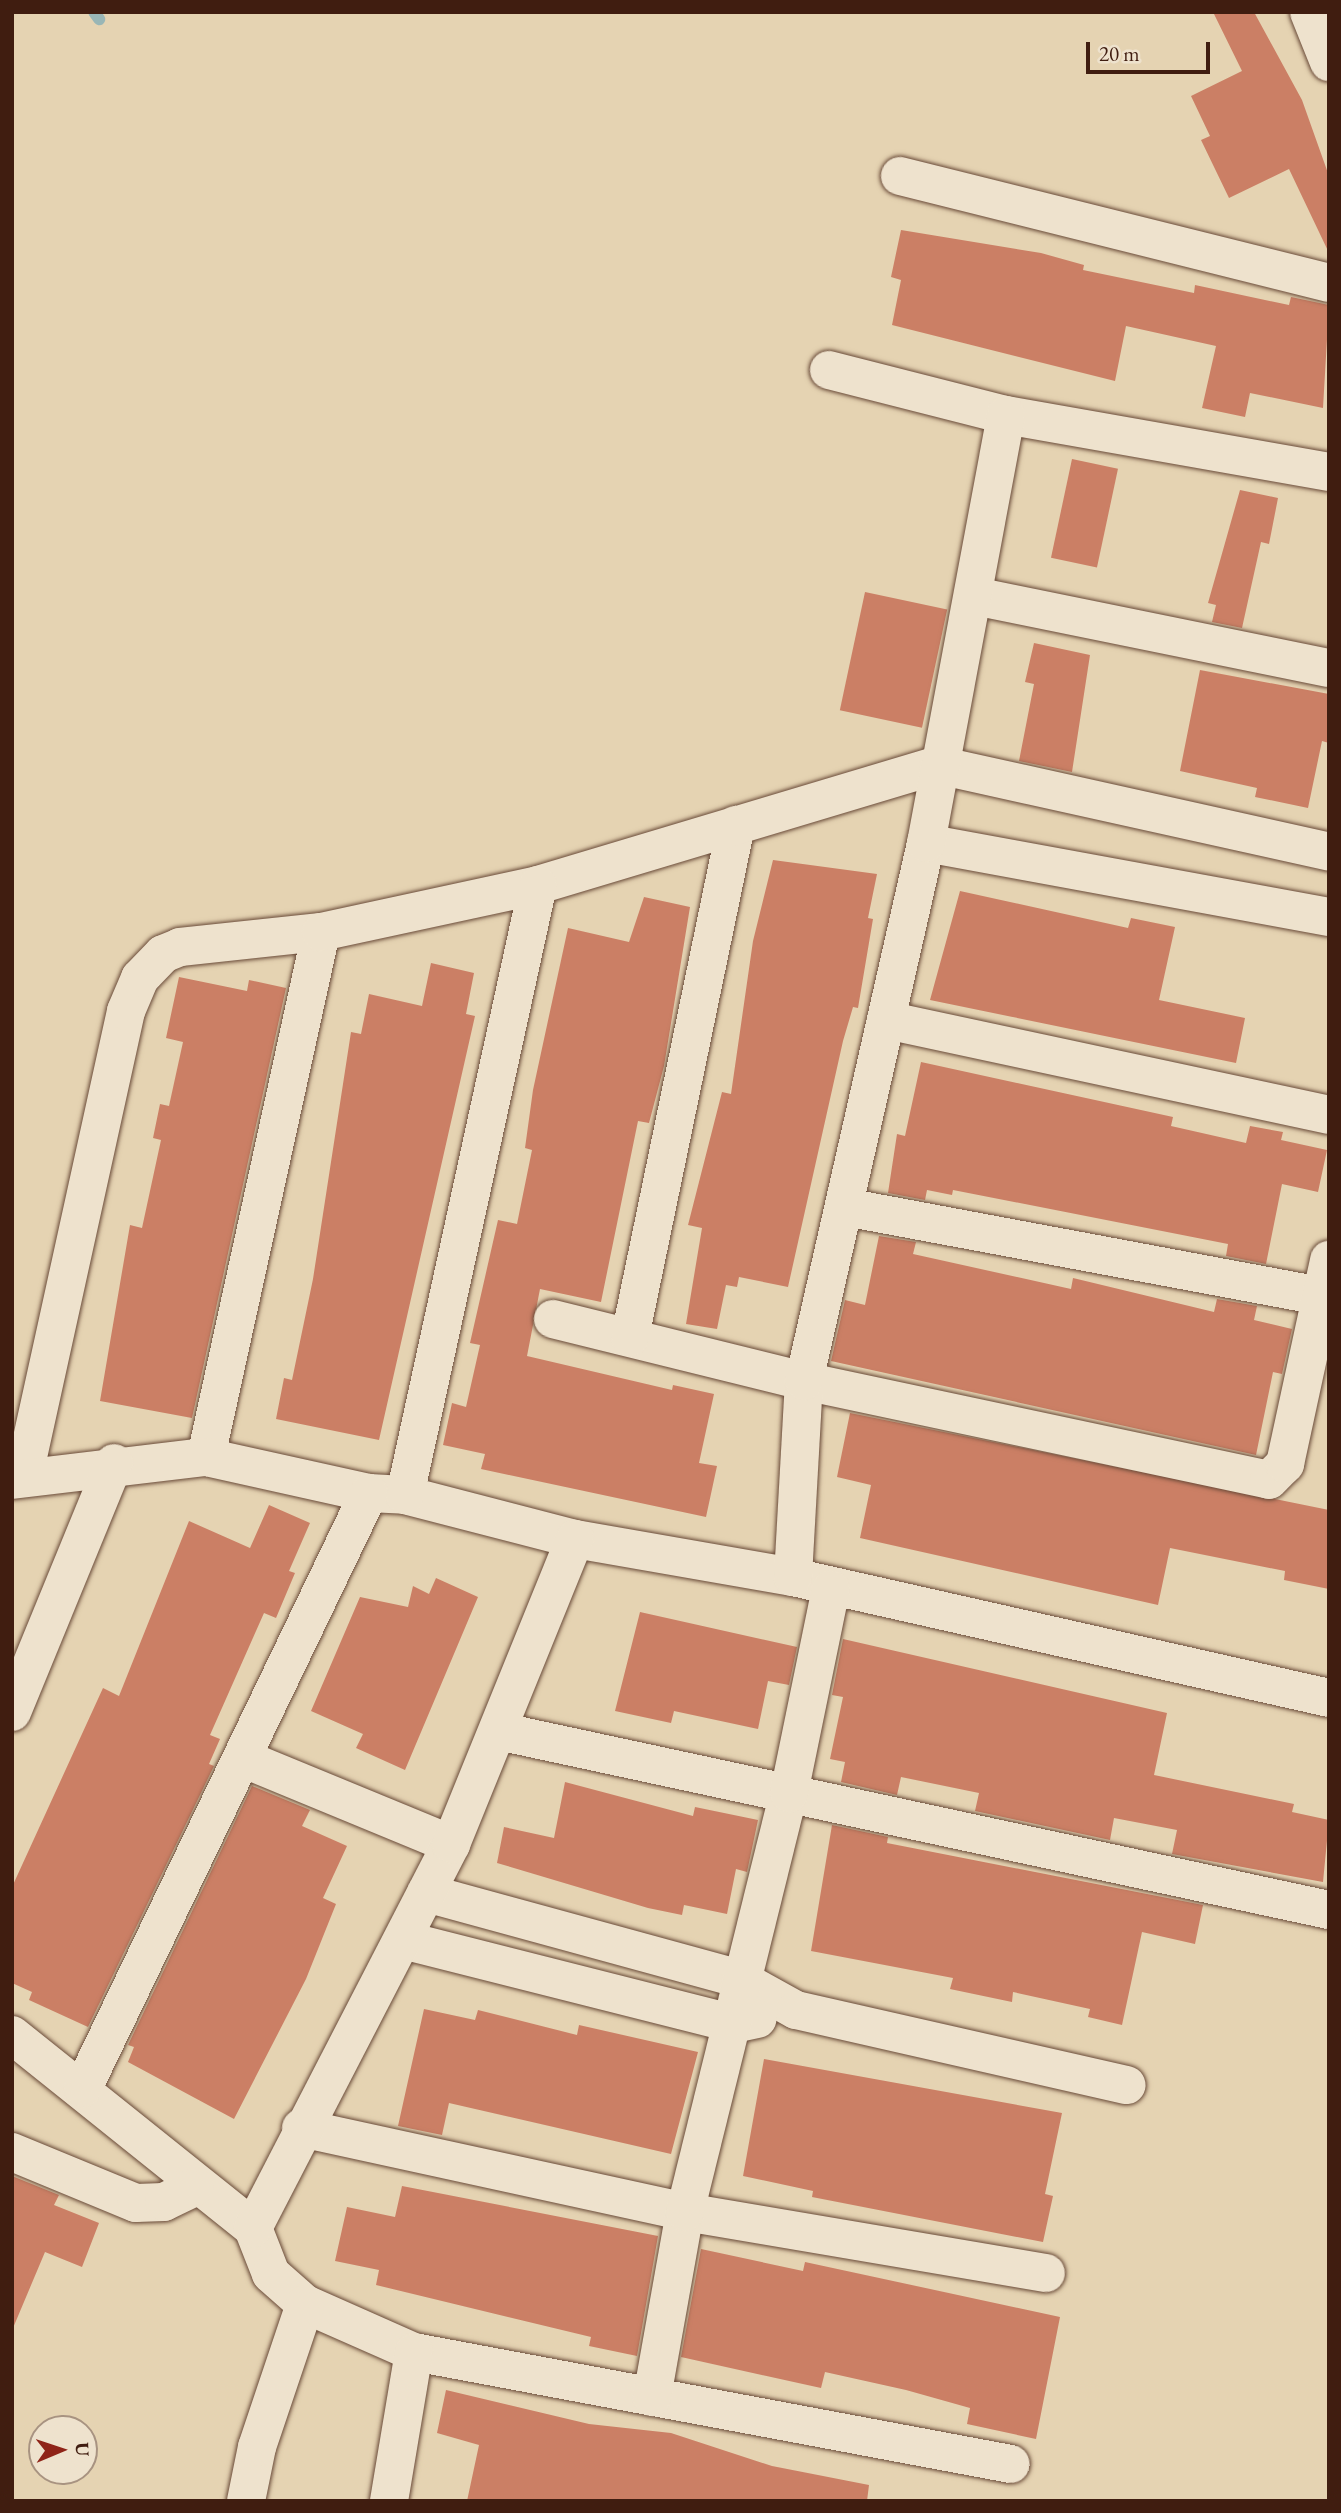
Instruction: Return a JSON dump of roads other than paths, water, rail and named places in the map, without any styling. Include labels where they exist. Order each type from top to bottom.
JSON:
[{"type":"street","points":[[1309,12],[1329,62]]},
{"type":"street","points":[[900,176],[1329,283]]},
{"type":"street","points":[[829,370],[1006,415],[1329,472]]},
{"type":"street","points":[[793,1577],[804,1381],[926,843],[938,765],[974,596],[1006,415]]},
{"type":"street","points":[[974,596],[1329,668]]},
{"type":"street","points":[[1329,852],[938,765],[537,886],[321,932],[180,947],[140,978],[120,1038],[18,1477],[114,1463],[206,1457],[387,1494],[575,1539],[793,1577],[831,1588],[1329,1698]]},
{"type":"street","points":[[630,1337],[736,825]]},
{"type":"street","points":[[926,843],[1329,918]]},
{"type":"street","points":[[83,2088],[242,1758],[387,1494],[537,886]]},
{"type":"street","points":[[206,1457],[321,932]]},
{"type":"street","points":[[886,1020],[1329,1115]]},
{"type":"street","points":[[553,1319],[804,1381],[1269,1480],[1285,1464],[1324,1278],[845,1207]]},
{"type":"street","points":[[12,1712],[114,1463]]},
{"type":"street","points":[[253,2228],[301,2128],[403,1940],[450,1844],[575,1539]]},
{"type":"street","points":[[652,2397],[685,2212],[734,2024],[740,1979],[789,1793],[831,1588]]},
{"type":"street","points":[[498,1731],[1329,1910]]},
{"type":"street","points":[[242,1758],[450,1844]]},
{"type":"street","points":[[426,1893],[740,1979],[796,2010],[1127,2085]]},
{"type":"street","points":[[403,1940],[734,2024],[796,2010]]},
{"type":"street","points":[[12,2035],[83,2088],[195,2187],[253,2228],[271,2274],[305,2304],[414,2352],[1011,2464]]},
{"type":"street","points":[[301,2128],[685,2212],[1046,2273]]},
{"type":"street","points":[[12,2152],[136,2203],[164,2202],[195,2187]]},
{"type":"street","points":[[246,2501],[257,2446],[305,2304]]},
{"type":"street","points":[[389,2501],[414,2352]]},
{"type":"waterway","points":[[94,12],[99,19]]}]
